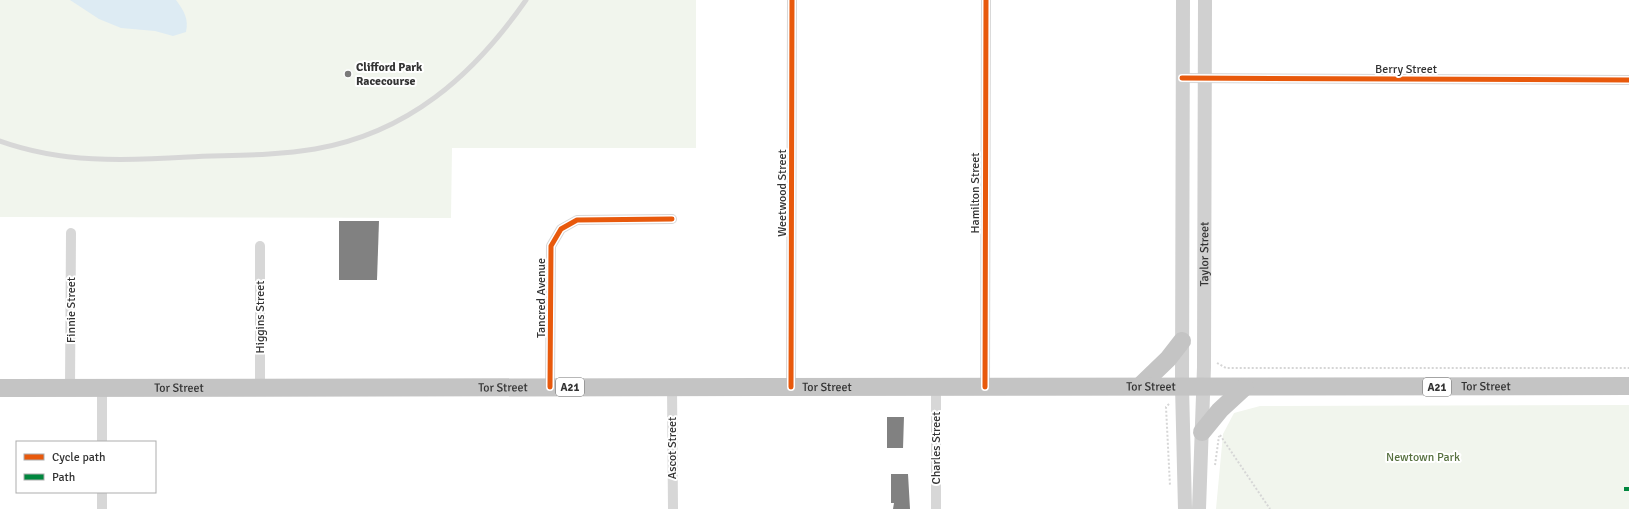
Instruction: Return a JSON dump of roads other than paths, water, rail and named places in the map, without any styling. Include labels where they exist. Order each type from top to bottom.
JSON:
[{"type":"highway","points":[[1140,386],[1168,359],[1182,341]]},
{"type":"highway","name":"Tor Street","points":[[0,388],[1629,386]]},
{"type":"highway","points":[[1202,432],[1220,410],[1245,387]]},
{"type":"main road","name":"Taylor Street","points":[[1183,0],[1182,386],[1185,509]]},
{"type":"main road","name":"Taylor Street","points":[[1199,509],[1204,387],[1205,0]]},
{"type":"street","name":"Weetwood Street","points":[[791,387],[792,0]]},
{"type":"street","name":"Hamilton Street","points":[[985,387],[986,0]]},
{"type":"street","name":"Berry Street","points":[[1182,78],[1629,80]]},
{"type":"street","name":"Tancred Avenue","points":[[550,387],[551,246],[561,229],[577,220],[672,219]]},
{"type":"street","name":"Finnie Street","points":[[70,388],[71,233]]},
{"type":"street","name":"Higgins Street","points":[[260,246],[260,387]]},
{"type":"street","name":"Charles Street","points":[[936,386],[936,509]]},
{"type":"street","points":[[102,387],[102,441]]},
{"type":"street","name":"Ascot Street","points":[[672,387],[673,509]]},
{"type":"street","points":[[102,493],[102,509]]},
{"type":"lane","points":[[0,141],[56,156],[98,160],[144,160],[288,152],[342,142],[385,127],[425,104],[452,85],[489,49],[526,0]]},
{"type":"place","name":"Clifford Park Racecourse","points":[[348,74]]},
{"type":"park label","name":"Newtown Park","points":[[1423,457]]}]
